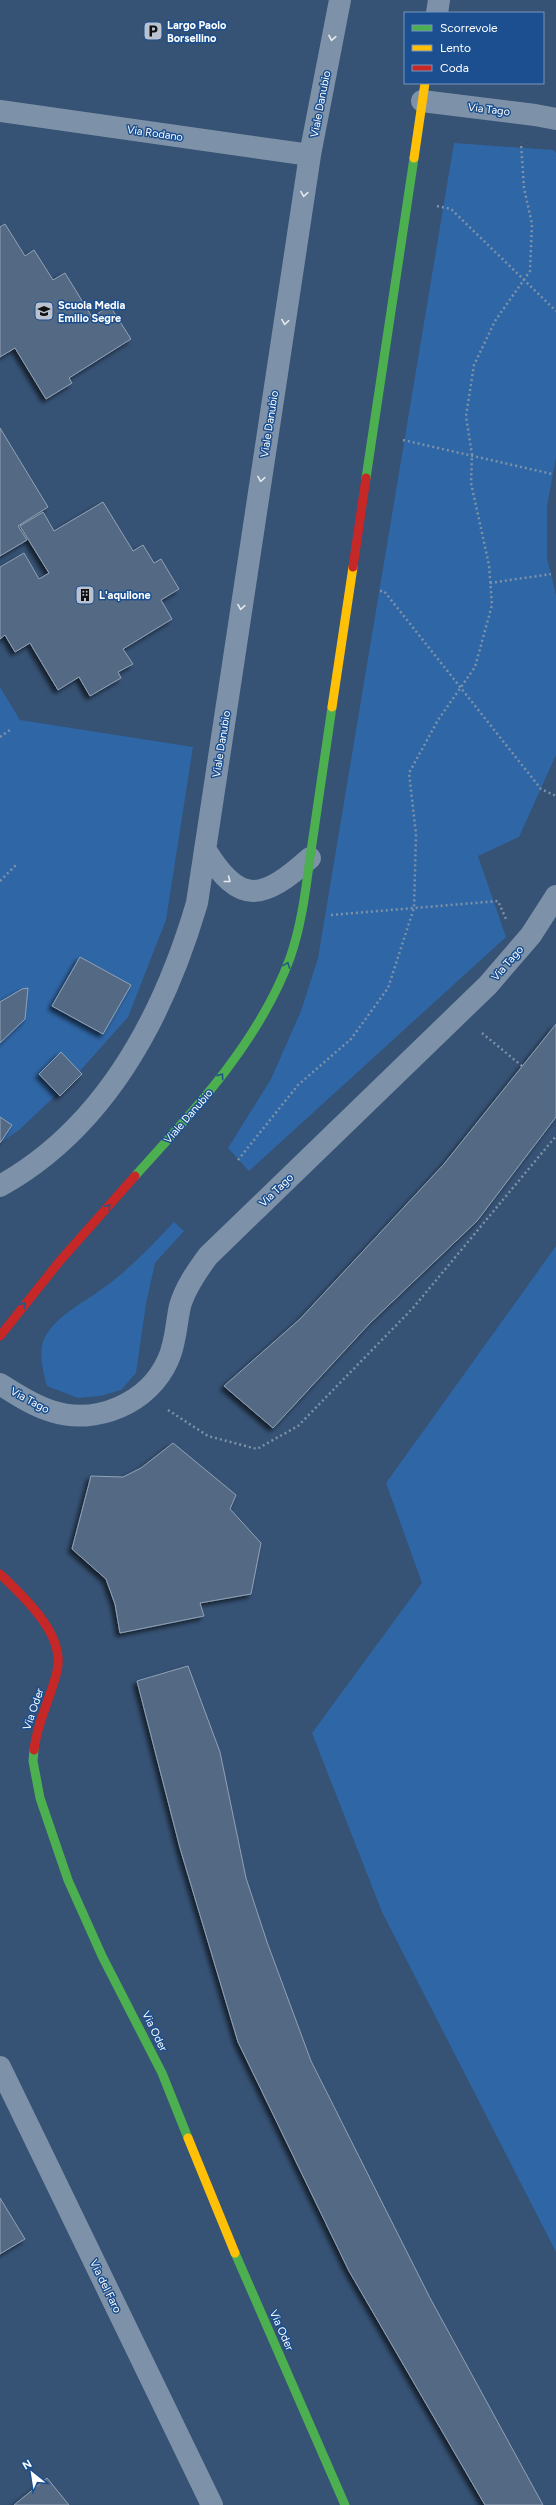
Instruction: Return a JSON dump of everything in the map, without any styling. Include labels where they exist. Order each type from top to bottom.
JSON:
[{"type":"street","name":"Viale Danubio","points":[[0,1186],[34,1163],[70,1132],[105,1095],[136,1049],[166,992],[184,947],[197,903],[310,155],[340,0]]},
{"type":"street","points":[[437,12],[439,0]]},
{"type":"street","name":"Viale Danubio","points":[[0,1336],[38,1287],[216,1083],[250,1033],[278,986],[297,936],[310,858],[424,92]]},
{"type":"street","name":"Via Tago","points":[[424,92],[556,119]]},
{"type":"street","name":"Via Rodano","points":[[0,111],[310,155]]},
{"type":"street","points":[[205,849],[223,877],[240,888],[251,891],[275,886],[310,858]]},
{"type":"street","name":"Via Tago","points":[[0,1384],[41,1408],[75,1416],[107,1412],[142,1394],[157,1380],[163,1370],[172,1350],[181,1304],[192,1279],[208,1256],[459,1013],[519,950],[556,896]]},
{"type":"street","name":"Via Oder","points":[[0,1574],[33,1606],[56,1643],[58,1669],[36,1733],[33,1761],[40,1798],[68,1880],[96,1944],[162,2073],[236,2255],[345,2505]]},
{"type":"street","name":"Via del Faro","points":[[0,2067],[212,2505]]},
{"type":"path","points":[[238,1160],[298,1085],[351,1039],[388,988],[414,908],[416,834],[409,773],[438,720],[475,667],[492,605],[489,564],[471,483],[472,455],[466,416],[474,365],[495,321],[530,271],[532,224],[524,188],[521,145],[524,113]]},
{"type":"path","points":[[407,199],[451,209],[556,311]]},
{"type":"path","points":[[373,433],[552,474]]},
{"type":"path","points":[[490,583],[551,574]]},
{"type":"path","points":[[350,586],[384,592],[541,789],[556,796]]},
{"type":"path","points":[[0,738],[10,730]]},
{"type":"path","points":[[0,881],[16,865]]},
{"type":"path","points":[[302,909],[329,915],[498,901],[519,950]]},
{"type":"path","points":[[459,1013],[522,1066]]},
{"type":"path","points":[[142,1394],[208,1436],[257,1449],[298,1426],[413,1308],[556,1136]]},
{"type":"shaded area","points":[[454,143],[553,150],[556,153],[556,458],[547,506],[547,558],[556,595],[556,755],[519,837],[478,856],[506,937],[249,1171],[228,1148],[271,1079],[301,1011],[318,958]]},
{"type":"shaded area","points":[[0,687],[20,720],[193,747],[166,920],[128,1017],[72,1080],[19,1130],[0,1143]]},
{"type":"shaded area","points":[[174,1222],[184,1231],[155,1263],[146,1304],[136,1373],[121,1390],[100,1396],[78,1398],[47,1386],[41,1354],[43,1341],[51,1328],[64,1315],[121,1274]]},
{"type":"shaded area","points":[[556,1246],[556,2252],[382,1912],[312,1733],[422,1583],[386,1483]]},
{"type":"building","name":"Scuola Media Emilio Segre","points":[[5,224],[25,256],[34,250],[53,280],[65,273],[92,317],[110,306],[131,339],[69,378],[72,383],[46,399],[15,348],[0,357],[0,227]]},
{"type":"building","points":[[0,428],[48,507],[18,526],[27,540],[0,556]]},
{"type":"building","name":"L'aquilone","points":[[103,502],[133,551],[143,545],[154,563],[161,559],[179,589],[161,600],[172,619],[123,649],[133,664],[118,672],[121,678],[90,696],[79,677],[58,690],[30,643],[15,652],[5,635],[0,639],[0,567],[24,553],[39,579],[49,573],[20,526],[43,512],[54,531]]},
{"type":"building","points":[[80,957],[131,985],[103,1034],[52,1006]]},
{"type":"building","points":[[28,988],[25,1019],[0,1043],[0,1002],[22,989]]},
{"type":"building","points":[[556,1024],[556,1117],[477,1221],[370,1323],[273,1428],[224,1386],[300,1319],[444,1164]]},
{"type":"building","points":[[61,1052],[82,1074],[60,1096],[39,1074]]},
{"type":"building","points":[[0,1117],[12,1125],[0,1143]]},
{"type":"building","points":[[173,1443],[236,1495],[230,1509],[261,1543],[251,1594],[200,1603],[204,1616],[120,1633],[115,1604],[106,1579],[72,1549],[91,1476],[123,1477],[141,1468]]},
{"type":"building","points":[[188,1666],[220,1752],[246,1878],[267,1942],[311,2061],[430,2298],[543,2505],[485,2505],[349,2271],[238,2042],[180,1848],[137,1681]]},
{"type":"building","points":[[0,2198],[25,2239],[0,2254]]},
{"type":"building","points":[[47,2478],[69,2505],[14,2505]]},
{"type":"traffic: fast","points":[[366,478],[414,158]]},
{"type":"traffic: fast","points":[[135,1176],[202,1101],[223,1074],[243,1047],[277,989],[290,958],[298,932],[332,707]]},
{"type":"traffic: fast","points":[[34,1750],[33,1761],[40,1798],[68,1880],[102,1956],[162,2073],[188,2138]]},
{"type":"traffic: fast","points":[[235,2253],[345,2505]]},
{"type":"traffic: slow","points":[[414,158],[425,84]]},
{"type":"traffic: slow","points":[[332,707],[353,567]]},
{"type":"traffic: slow","points":[[188,2138],[235,2253]]},
{"type":"traffic: jam","points":[[353,567],[366,478]]},
{"type":"traffic: jam","points":[[0,1336],[59,1262],[135,1176]]},
{"type":"traffic: jam","points":[[0,1574],[20,1593],[40,1617],[49,1630],[55,1644],[58,1657],[57,1671],[38,1730],[34,1750]]},
{"type":"place","name":"Largo Paolo Borsellino","points":[[153,31]]},
{"type":"place","name":"Scuola Media Emilio Segre","points":[[44,311]]},
{"type":"place","name":"L'aquilone","points":[[85,595]]}]
